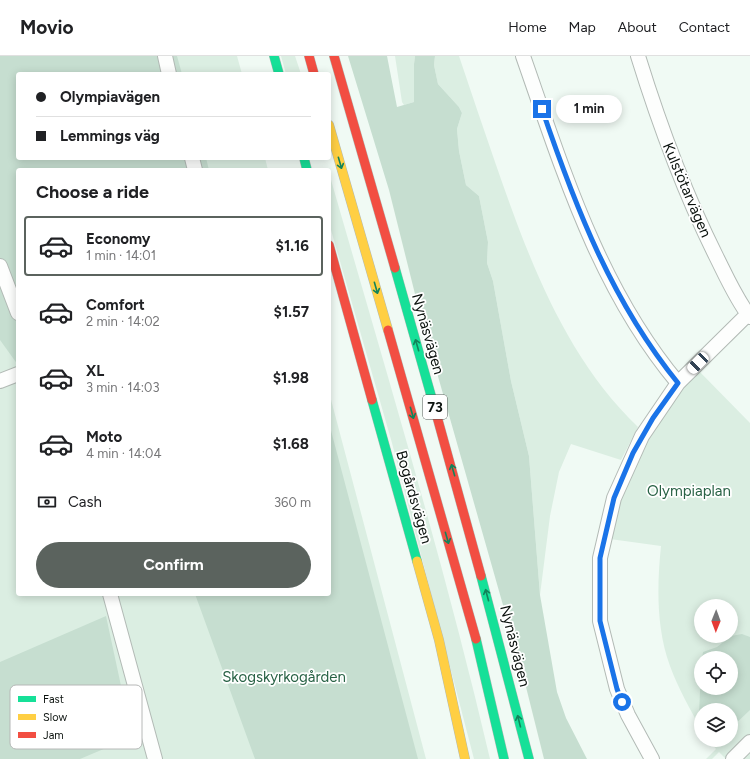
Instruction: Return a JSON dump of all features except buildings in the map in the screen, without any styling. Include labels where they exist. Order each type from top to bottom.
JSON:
[{"type":"main road","points":[[274,56],[279,72]]},
{"type":"main road","points":[[309,56],[313,72]]},
{"type":"main road","name":"Nynäsvägen","points":[[334,56],[495,623],[529,759]]},
{"type":"main road","name":"73","points":[[331,132],[480,653],[504,759]]},
{"type":"main road","name":"Bogårdsvägen","points":[[331,260],[440,640],[465,759]]},
{"type":"street","points":[[165,56],[169,72]]},
{"type":"street","points":[[523,56],[559,161],[596,252],[622,302],[662,363],[678,383]]},
{"type":"street","name":"Kulstötarvägen","points":[[638,56],[660,126],[692,207],[749,314]]},
{"type":"street","points":[[0,266],[16,308]]},
{"type":"street","points":[[652,759],[628,715],[617,689],[600,621],[600,558],[614,498],[633,453],[653,418],[678,383],[749,314]]},
{"type":"street","points":[[0,381],[16,375]]},
{"type":"street","points":[[111,596],[135,685]]},
{"type":"street","points":[[142,711],[155,759]]},
{"type":"street","points":[[733,759],[750,742]]},
{"type":"green space","name":"Skogskyrkogården","points":[[0,56],[237,56],[241,72],[16,72],[16,160],[266,160],[268,168],[16,168],[16,596],[331,596],[331,400],[426,759],[0,759]]},
{"type":"green space","points":[[0,56],[177,56],[181,72],[16,72],[16,160],[206,160],[208,168],[16,168],[16,362],[0,340]]},
{"type":"green space","points":[[281,56],[295,56],[300,72],[285,72]]},
{"type":"green space","points":[[348,56],[387,56],[397,107],[414,102],[415,56],[435,56],[434,65],[438,84],[459,107],[462,113],[457,129],[459,151],[466,185],[479,196],[488,242],[487,263],[493,281],[511,381],[529,456],[540,595],[557,692],[566,718],[587,759],[544,759],[524,679],[418,306],[389,190]]},
{"type":"green space","points":[[395,56],[415,56],[414,102],[404,105],[402,102]]},
{"type":"green space","points":[[435,56],[459,56],[521,234],[551,304],[589,369],[612,399],[638,427],[621,460],[571,444],[559,472],[550,516],[540,595],[529,456],[511,381],[493,281],[487,263],[488,242],[479,196],[466,185],[459,151],[457,129],[462,113],[459,107],[438,84],[434,65]]},
{"type":"green space","points":[[331,180],[434,538],[490,759],[474,759],[392,443],[331,230]]},
{"type":"green space","name":"Olympiaplan","points":[[698,370],[750,423],[750,759],[726,759],[719,752],[712,759],[706,759],[716,749],[714,747],[738,747],[738,703],[694,703],[694,716],[684,698],[670,666],[662,637],[658,591],[661,546],[610,539],[620,500],[628,478],[644,445],[675,398]]},
{"type":"green space","points":[[331,431],[418,759],[255,759],[196,596],[331,596]]},
{"type":"green space","points":[[106,616],[121,685],[10,685],[10,749],[104,749],[80,759],[0,759],[0,662]]},
{"type":"green space","points":[[742,634],[750,637],[750,710],[738,721],[738,703],[700,703],[700,695],[738,695],[738,651],[706,651],[717,647],[722,643],[738,643],[738,635]]},
{"type":"traffic: fast","points":[[274,56],[278,72]]},
{"type":"traffic: fast","points":[[304,160],[306,168]]},
{"type":"traffic: fast","points":[[395,268],[436,413]]},
{"type":"traffic: fast","points":[[372,400],[417,561]]},
{"type":"traffic: fast","points":[[481,576],[529,759]]},
{"type":"traffic: fast","points":[[476,639],[504,759]]},
{"type":"traffic: slow","points":[[331,132],[388,330]]},
{"type":"traffic: slow","points":[[417,561],[439,640],[465,759]]},
{"type":"traffic: jam","points":[[309,56],[313,72]]},
{"type":"traffic: jam","points":[[334,56],[395,268]]},
{"type":"traffic: jam","points":[[331,252],[372,400]]},
{"type":"traffic: jam","points":[[388,330],[476,639]]},
{"type":"traffic: jam","points":[[436,413],[481,576]]},
{"type":"route","points":[[542,109],[559,161],[596,252],[618,295],[643,335],[666,369],[678,383],[653,418],[633,453],[614,498],[600,558],[600,621],[617,689],[622,702]]}]
